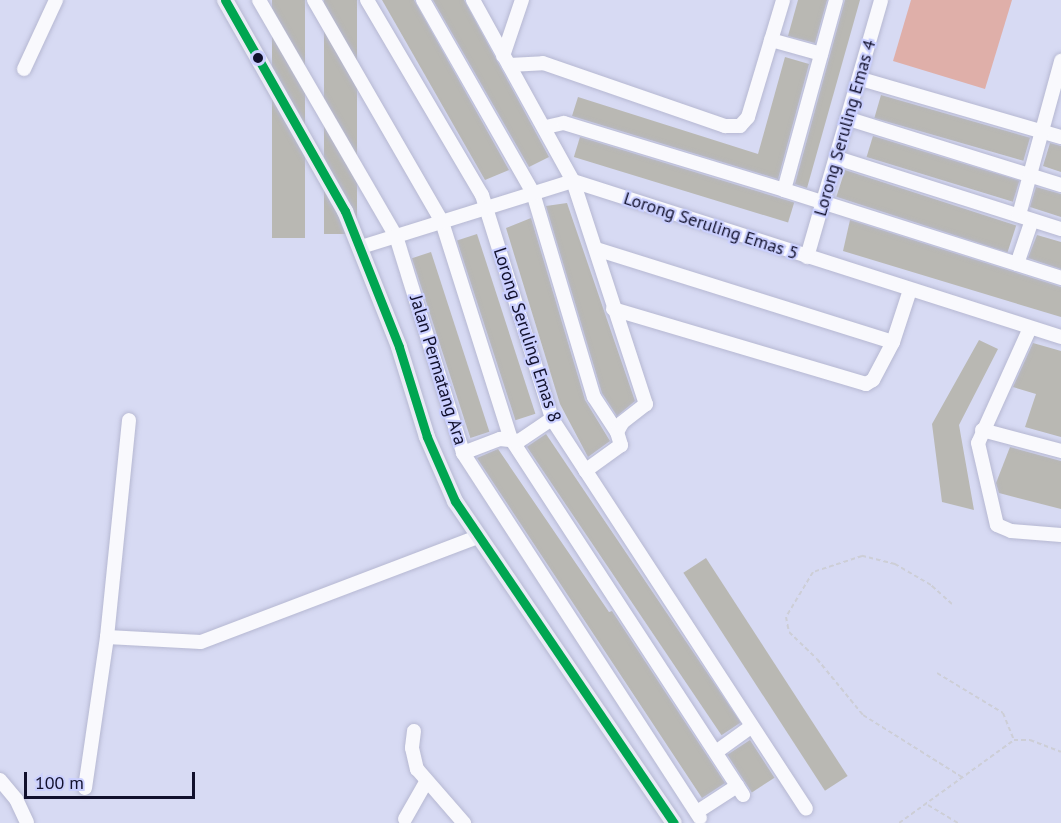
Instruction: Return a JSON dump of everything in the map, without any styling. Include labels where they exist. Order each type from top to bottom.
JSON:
[{"type":"main road","points":[[225,0],[345,211],[362,247],[440,470],[478,537],[674,823]]},
{"type":"street","points":[[24,69],[56,0]]},
{"type":"street","name":"Jalan Permatang Ara","points":[[259,0],[396,236],[463,453],[699,815],[740,790],[716,753]]},
{"type":"street","points":[[314,0],[442,222],[511,439],[716,753],[752,726]]},
{"type":"street","name":"Lorong Seruling Emas 8","points":[[367,0],[482,195],[552,420],[806,809]]},
{"type":"street","points":[[423,0],[533,193],[594,397],[617,432],[621,445],[585,471]]},
{"type":"street","points":[[473,0],[546,127],[573,181],[596,249],[646,404],[622,423],[617,432]]},
{"type":"street","points":[[506,60],[522,0]]},
{"type":"street","points":[[506,60],[543,63],[725,126],[740,126],[748,117],[783,0]]},
{"type":"street","points":[[784,190],[836,0]]},
{"type":"street","name":"Lorong Seruling Emas 4","points":[[807,256],[861,79],[881,0]]},
{"type":"street","points":[[771,40],[821,54]]},
{"type":"street","points":[[1017,264],[1030,175],[1057,89],[1061,61]]},
{"type":"street","points":[[861,79],[1061,137]]},
{"type":"street","points":[[849,119],[1061,185]]},
{"type":"street","points":[[546,127],[564,123],[824,202],[1061,278]]},
{"type":"street","points":[[837,158],[1061,229]]},
{"type":"street","points":[[362,247],[573,181]]},
{"type":"street","name":"Lorong Seruling Emas 5","points":[[573,181],[1061,337]]},
{"type":"street","points":[[596,249],[893,342]]},
{"type":"street","points":[[614,309],[866,384],[873,380],[893,342],[910,290]]},
{"type":"street","points":[[1030,328],[978,443],[997,525],[1011,531],[1061,535]]},
{"type":"street","points":[[85,788],[107,637],[129,420]]},
{"type":"street","points":[[463,453],[511,439],[519,441],[552,420]]},
{"type":"street","points":[[982,430],[1061,451]]},
{"type":"street","points":[[107,637],[201,642],[478,537]]},
{"type":"street","points":[[414,731],[414,759],[426,782],[450,802],[464,823]]},
{"type":"street","points":[[0,780],[16,799],[27,823]]},
{"type":"street","points":[[405,819],[426,782]]},
{"type":"path","points":[[952,604],[931,585],[895,564],[862,556],[813,572],[786,618],[789,632],[817,658],[863,715],[965,779]]},
{"type":"path","points":[[937,673],[1003,713],[1014,740]]},
{"type":"path","points":[[899,823],[965,779],[1014,740],[1030,740],[1061,752]]},
{"type":"path","points":[[928,805],[958,823]]},
{"type":"shaded area","points":[[911,0],[1012,0],[985,89],[893,61]]},
{"type":"building","points":[[272,0],[305,0],[305,238],[272,238]]},
{"type":"building","points":[[324,0],[357,0],[357,234],[324,234]]},
{"type":"building","points":[[382,0],[414,0],[509,170],[485,180]]},
{"type":"building","points":[[433,0],[464,0],[549,157],[529,167]]},
{"type":"building","points":[[798,0],[827,0],[815,43],[788,36]]},
{"type":"building","points":[[845,0],[860,0],[807,188],[795,184]]},
{"type":"building","points":[[785,57],[809,64],[778,179],[572,116],[578,97],[758,154]]},
{"type":"building","points":[[881,95],[1030,138],[1023,161],[874,118]]},
{"type":"building","points":[[873,136],[1019,181],[1013,202],[867,157]]},
{"type":"building","points":[[580,137],[794,202],[788,223],[574,157]]},
{"type":"building","points":[[1050,143],[1061,146],[1061,172],[1043,166]]},
{"type":"building","points":[[845,170],[1016,226],[1008,252],[836,197]]},
{"type":"building","points":[[1036,187],[1061,194],[1061,217],[1030,207]]},
{"type":"building","points":[[567,203],[635,401],[617,416],[602,393],[546,206]]},
{"type":"building","points":[[531,218],[585,400],[610,441],[588,457],[560,404],[506,228]]},
{"type":"building","points":[[850,220],[1061,287],[1061,317],[843,251]]},
{"type":"building","points":[[477,234],[535,414],[515,420],[457,240]]},
{"type":"building","points":[[1037,235],[1061,242],[1061,269],[1028,258]]},
{"type":"building","points":[[431,252],[489,432],[470,438],[412,258]]},
{"type":"building","points":[[979,340],[998,349],[959,425],[974,510],[942,502],[932,424]]},
{"type":"building","points":[[1033,343],[1061,351],[1061,437],[1025,427],[1036,394],[1013,387]]},
{"type":"building","points":[[546,434],[741,723],[722,735],[527,447]]},
{"type":"building","points":[[1010,447],[1061,461],[1061,509],[999,493],[996,483]]},
{"type":"building","points":[[498,449],[609,612],[612,611],[725,783],[702,798],[477,458]]},
{"type":"building","points":[[706,558],[848,776],[825,791],[683,573]]},
{"type":"building","points":[[750,740],[775,778],[752,792],[727,755]]},
{"type":"transit line","points":[[225,0],[345,211],[399,347],[427,437],[455,501],[674,823]]}]
